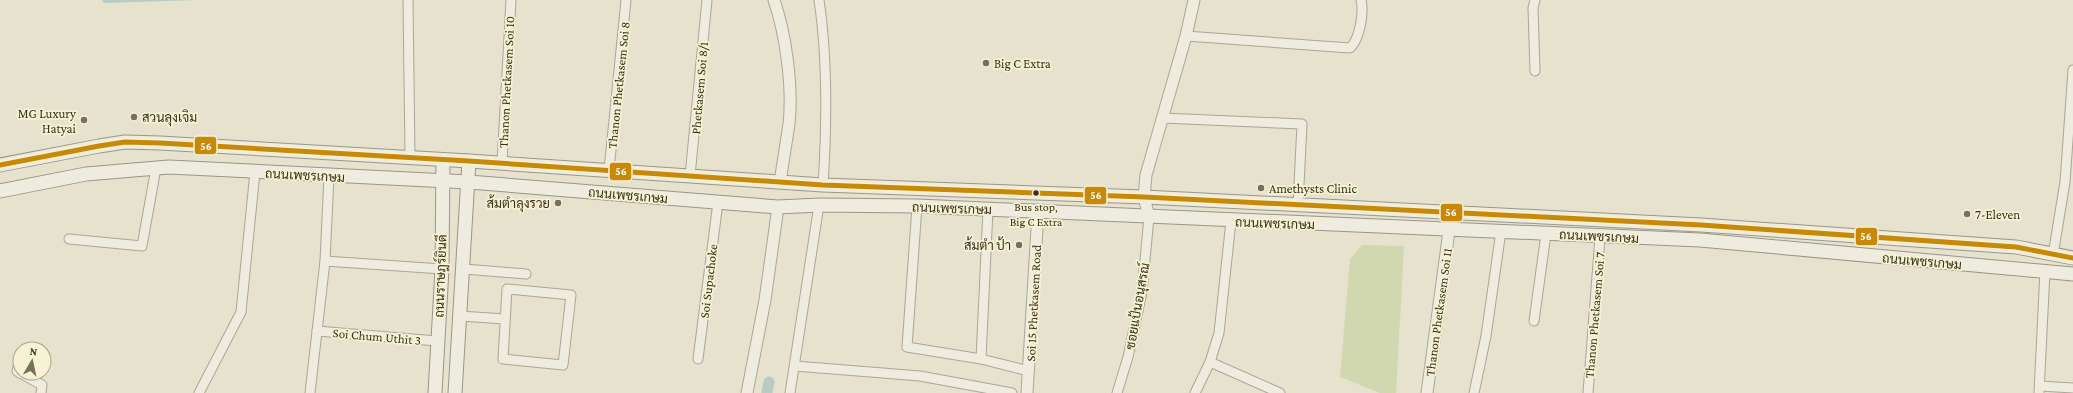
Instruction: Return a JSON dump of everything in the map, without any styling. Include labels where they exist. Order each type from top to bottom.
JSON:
[{"type":"main road","name":"ถนนเพชรเกษม","points":[[0,165],[125,142],[410,157],[823,185],[1144,197],[1701,225],[2016,247],[2073,258]]},
{"type":"main road","name":"ถนนราษฎร์ยินดี","points":[[435,393],[442,269],[443,160]]},
{"type":"main road","name":"ถนนราษฎร์ยินดี","points":[[455,393],[470,182],[469,161]]},
{"type":"main road","name":"ถนนเพชรเกษม","points":[[0,191],[86,174],[169,166],[329,176],[470,182],[778,207],[819,205],[917,206],[1231,221],[1700,240],[2045,270],[2073,274]]},
{"type":"main road","points":[[1700,240],[1701,225]]},
{"type":"street","points":[[408,0],[410,157]]},
{"type":"street","name":"Thanon Phetkasem Soi 10","points":[[502,163],[510,0]]},
{"type":"street","name":"Thanon Phetkasem Soi 8","points":[[609,170],[626,0]]},
{"type":"street","name":"Phetkasem Soi 8/1","points":[[690,176],[707,0]]},
{"type":"street","points":[[774,0],[780,18],[789,80],[789,123],[780,182]]},
{"type":"street","points":[[819,0],[825,40],[827,132],[823,185]]},
{"type":"street","points":[[1149,217],[1144,197],[1146,175],[1186,36],[1194,0]]},
{"type":"street","points":[[1186,36],[1350,48],[1357,37],[1363,6],[1361,0]]},
{"type":"street","points":[[1535,0],[1533,8],[1535,71]]},
{"type":"street","points":[[2053,255],[2065,182],[2073,73]]},
{"type":"street","points":[[1162,118],[1302,124],[1298,205]]},
{"type":"street","points":[[69,239],[142,246],[156,168]]},
{"type":"street","points":[[199,393],[241,312],[255,172]]},
{"type":"street","points":[[310,393],[325,261],[329,176]]},
{"type":"street","name":"Soi Supachoke","points":[[698,359],[718,202]]},
{"type":"street","points":[[790,393],[819,205]]},
{"type":"street","points":[[917,206],[907,347],[981,359],[1029,371]]},
{"type":"street","points":[[747,393],[766,300],[778,207]]},
{"type":"street","points":[[981,359],[988,209]]},
{"type":"street","name":"Soi 15 Phetkasem Road","points":[[1027,393],[1038,212]]},
{"type":"street","name":"ซอยแป้นอนุสรณ์","points":[[1117,393],[1128,357],[1142,292],[1149,217]]},
{"type":"street","points":[[1195,393],[1210,362],[1219,333],[1231,221]]},
{"type":"street","name":"Thanon Phetkasem Soi 11","points":[[1427,393],[1449,230]]},
{"type":"street","points":[[1474,393],[1486,336],[1501,231]]},
{"type":"street","points":[[1534,321],[1546,234]]},
{"type":"street","name":"Thanon Phetkasem Soi 7","points":[[1588,393],[1600,237]]},
{"type":"street","points":[[325,261],[442,269]]},
{"type":"street","points":[[464,269],[526,274]]},
{"type":"street","points":[[2045,270],[2039,389],[2073,388]]},
{"type":"street","points":[[507,290],[571,295],[563,365],[503,359],[505,319],[507,290]]},
{"type":"street","points":[[460,316],[505,319]]},
{"type":"street","name":"Soi Chum Uthit 3","points":[[317,331],[437,341]]},
{"type":"street","points":[[1210,362],[1280,393]]},
{"type":"street","points":[[795,366],[920,376],[1012,393]]},
{"type":"street","points":[[35,381],[42,385],[40,393]]},
{"type":"green space","points":[[1362,245],[1404,246],[1396,393],[1380,393],[1340,377],[1350,259]]},
{"type":"shaded area","points":[[102,0],[198,0],[104,3]]},
{"type":"waterway","points":[[767,393],[769,382]]},
{"type":"transit line","name":"56","points":[[0,165],[125,142],[160,143],[469,161],[823,185],[1144,197],[1701,225],[2016,247],[2073,258]]},
{"type":"place","name":"Big C Extra","points":[[986,63]]},
{"type":"place","name":"สวนลุงเจิม","points":[[134,117]]},
{"type":"place","name":"MG Luxury Hatyai","points":[[84,120]]},
{"type":"place","name":"Amethysts Clinic","points":[[1261,188]]},
{"type":"place","name":"Bus stop, Big C Extra","points":[[1036,193]]},
{"type":"place","name":"ส้มตำลุงรวย","points":[[558,203]]},
{"type":"place","name":"7-Eleven","points":[[1967,214]]},
{"type":"place","name":"ส้มตำ ป้า","points":[[1019,245]]}]
